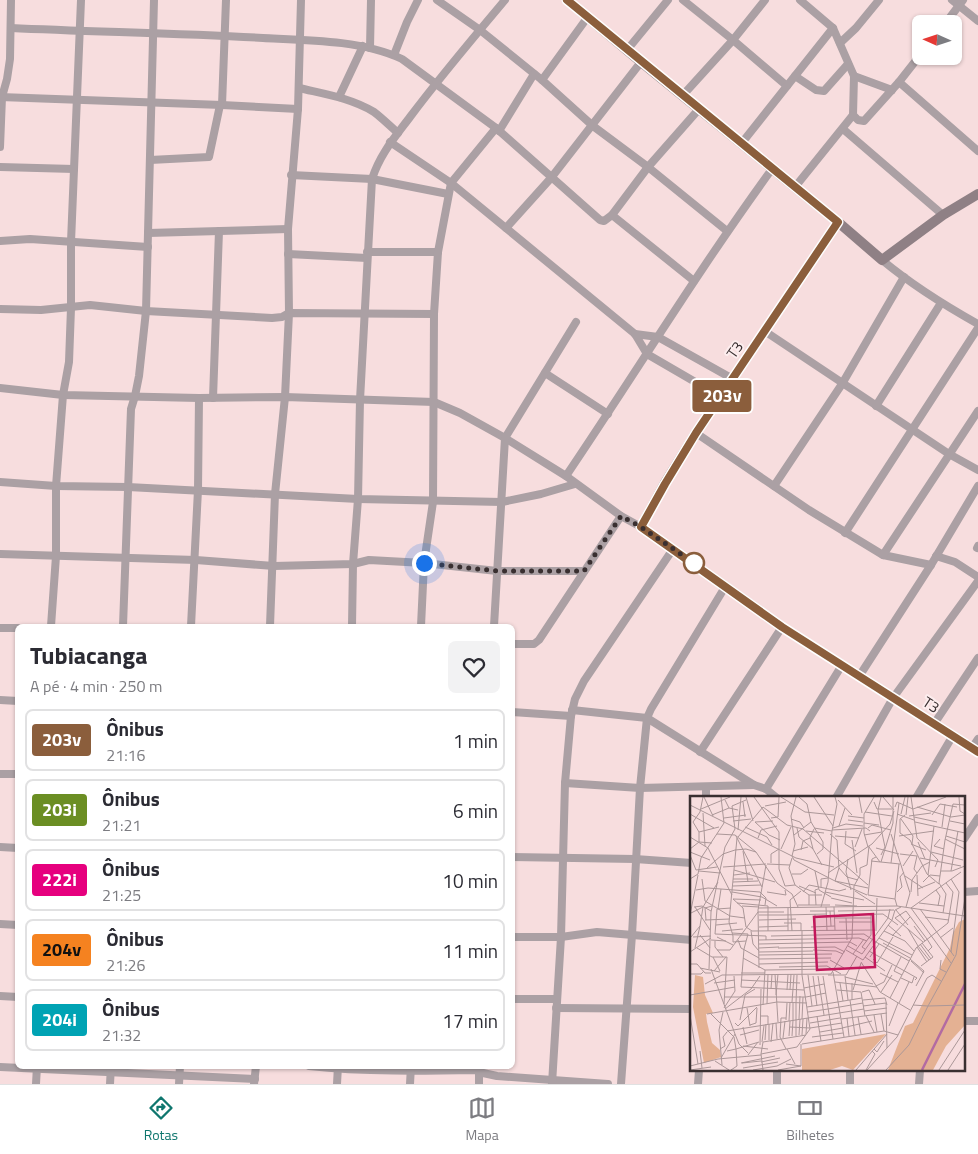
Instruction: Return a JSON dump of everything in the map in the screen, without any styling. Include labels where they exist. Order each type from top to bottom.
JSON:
[{"type":"street","points":[[0,147],[1,97],[8,73],[11,0]]},
{"type":"street","points":[[51,624],[56,556],[56,486],[63,395],[69,362],[71,242],[81,0]]},
{"type":"street","points":[[123,624],[131,409],[135,396],[146,311],[154,0]]},
{"type":"street","points":[[150,160],[209,158],[221,105],[226,36],[226,0]]},
{"type":"street","points":[[270,624],[276,494],[286,397],[289,313],[288,229],[298,109],[301,0]]},
{"type":"street","points":[[339,97],[366,47],[371,0]]},
{"type":"street","points":[[394,55],[406,22],[418,0]]},
{"type":"street","points":[[437,0],[480,30],[542,80],[593,126],[727,231]]},
{"type":"street","points":[[352,624],[353,564],[358,499],[360,400],[372,179],[382,153],[390,142],[435,84],[505,0]]},
{"type":"street","points":[[627,50],[668,0]]},
{"type":"street","points":[[683,0],[787,86]]},
{"type":"street","points":[[683,95],[733,40],[765,0]]},
{"type":"street","points":[[795,187],[853,115],[854,76],[840,43],[833,28],[800,0]]},
{"type":"street","points":[[840,43],[856,28],[879,0]]},
{"type":"street","points":[[952,0],[961,3],[978,20]]},
{"type":"street","points":[[573,2],[587,18],[904,278],[941,303],[978,324]]},
{"type":"street","points":[[952,15],[961,3]]},
{"type":"street","points":[[542,80],[587,18]]},
{"type":"street","points":[[11,28],[153,32],[299,40],[366,47],[394,55],[497,129],[600,220],[607,220],[612,215],[648,168],[699,109]]},
{"type":"street","points":[[741,144],[833,28]]},
{"type":"street","points":[[506,228],[551,178],[641,62]]},
{"type":"street","points":[[795,76],[816,90],[824,90],[848,64]]},
{"type":"street","points":[[853,115],[858,120],[864,121],[912,65]]},
{"type":"street","points":[[421,624],[424,563],[433,502],[434,314],[438,252],[448,194],[451,183],[497,129],[534,74]]},
{"type":"street","points":[[854,76],[892,90]]},
{"type":"street","points":[[899,82],[978,151]]},
{"type":"street","points":[[299,88],[339,97],[374,113],[398,133]]},
{"type":"street","points":[[1,97],[298,109]]},
{"type":"street","points":[[843,129],[943,214]]},
{"type":"street","points":[[390,142],[451,183],[506,228],[634,334],[647,354],[721,397]]},
{"type":"street","points":[[0,167],[74,169]]},
{"type":"street","points":[[566,476],[727,231],[772,169]]},
{"type":"street","points":[[291,175],[372,179],[448,194]]},
{"type":"street","points":[[882,260],[943,214],[978,194]]},
{"type":"street","points":[[612,215],[694,281]]},
{"type":"street","name":"T3","points":[[838,222],[766,332],[696,433],[641,527],[782,627],[952,737],[976,747]]},
{"type":"street","points":[[148,233],[288,229]]},
{"type":"street","points":[[213,398],[219,230]]},
{"type":"street","points":[[0,241],[30,240],[148,247]]},
{"type":"street","points":[[288,254],[367,255],[438,252]]},
{"type":"street","points":[[774,486],[842,384],[904,278]]},
{"type":"street","points":[[876,406],[941,303]]},
{"type":"street","points":[[0,310],[71,308],[80,305],[90,305],[146,311],[272,318],[282,317],[289,313],[364,312],[434,314]]},
{"type":"street","points":[[494,624],[505,438],[576,322]]},
{"type":"street","points":[[845,533],[978,328]]},
{"type":"street","points":[[766,332],[949,454],[978,470]]},
{"type":"street","points":[[634,334],[658,337],[733,379]]},
{"type":"street","points":[[545,373],[608,414]]},
{"type":"street","points":[[0,388],[63,395],[199,398],[286,397],[434,402],[460,413],[505,438],[566,476],[621,516],[641,527]]},
{"type":"street","points":[[191,624],[196,560],[199,398]]},
{"type":"street","points":[[883,555],[978,410]]},
{"type":"street","points":[[696,433],[845,533],[883,555],[931,565]]},
{"type":"street","points":[[0,482],[433,502],[502,502],[541,494],[575,484]]},
{"type":"street","points":[[860,676],[931,565],[978,486]]},
{"type":"street","points":[[515,644],[534,644],[539,640],[621,516]]},
{"type":"street","points":[[552,1082],[561,937],[565,782],[571,713],[575,699],[584,681],[673,549]]},
{"type":"street","points":[[0,554],[196,560],[274,566],[353,564],[369,560],[424,563],[497,571],[584,571]]},
{"type":"street","points":[[936,556],[955,562],[978,577]]},
{"type":"street","points":[[837,796],[893,698],[978,581]]},
{"type":"street","points":[[621,1084],[640,788],[647,718],[725,587]]},
{"type":"street","points":[[700,752],[782,627]]},
{"type":"street","points":[[0,628],[15,628]]},
{"type":"street","points":[[934,724],[978,658]]},
{"type":"street","points":[[766,789],[842,665]]},
{"type":"street","points":[[0,700],[15,701]]},
{"type":"street","points":[[515,712],[571,713],[647,718],[754,785],[766,789],[775,796]]},
{"type":"street","points":[[917,796],[952,737]]},
{"type":"street","points":[[0,774],[15,774]]},
{"type":"street","points":[[565,782],[640,788],[754,785]]},
{"type":"street","points":[[706,787],[706,796]]},
{"type":"street","points":[[966,836],[978,818]]},
{"type":"street","points":[[0,847],[15,848]]},
{"type":"street","points":[[515,857],[635,859],[690,863]]},
{"type":"street","points":[[0,924],[15,925]]},
{"type":"street","points":[[515,937],[561,937],[596,932],[690,940]]},
{"type":"street","points":[[0,996],[15,997]]},
{"type":"street","points":[[515,999],[557,999]]},
{"type":"street","points":[[556,1008],[690,1009]]},
{"type":"street","points":[[0,1067],[15,1067]]},
{"type":"street","points":[[36,1084],[37,1069]]},
{"type":"street","points":[[110,1084],[111,1069],[180,1070],[254,1081]]},
{"type":"street","points":[[337,1084],[338,1069]]},
{"type":"street","points":[[410,1084],[411,1069]]},
{"type":"street","points":[[479,1069],[479,1084]]},
{"type":"street","points":[[480,1069],[483,1073],[497,1076],[552,1082],[608,1084]]},
{"type":"street","points":[[179,1084],[180,1070]]},
{"type":"bus line","name":"203v","points":[[567,0],[838,222],[766,332],[696,433],[641,527],[782,627],[978,752]]},
{"type":"route","points":[[424,563],[497,571],[584,571],[621,516],[641,527],[694,563]]}]
